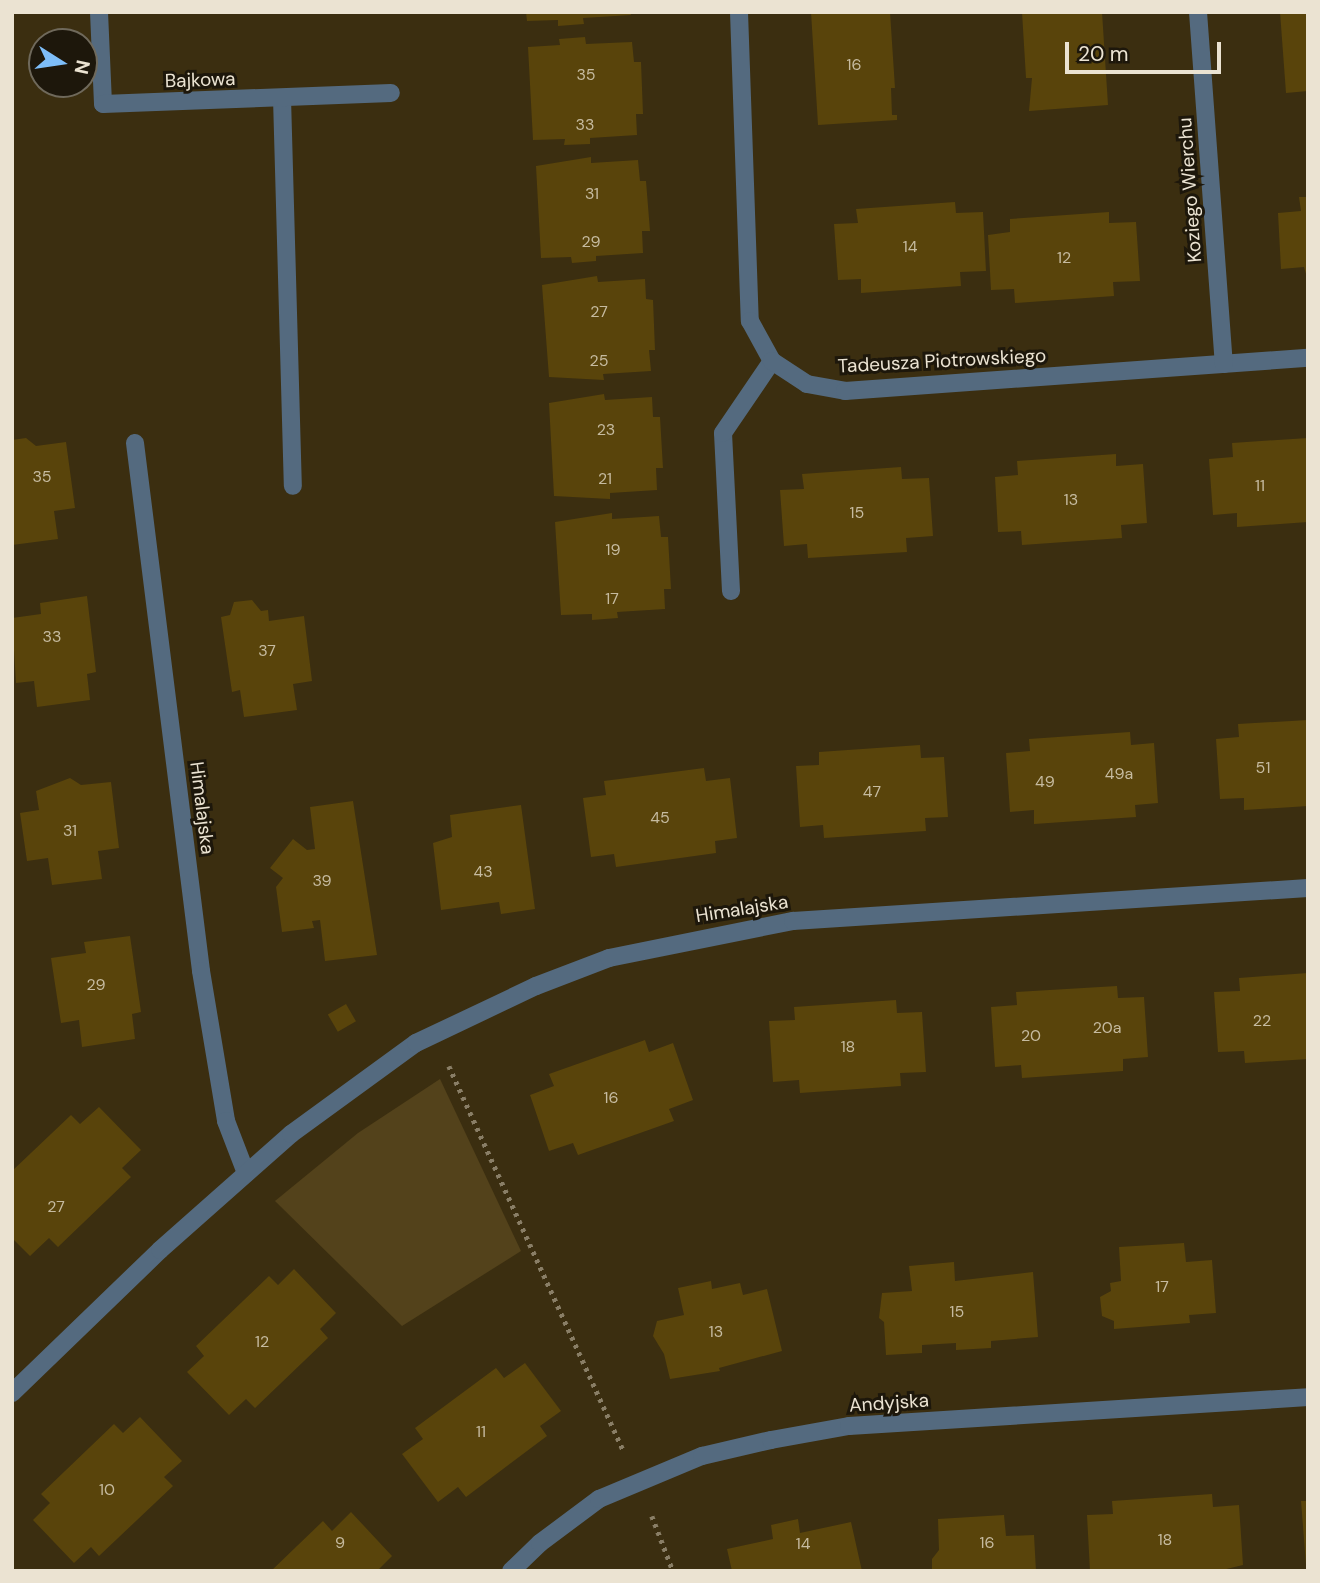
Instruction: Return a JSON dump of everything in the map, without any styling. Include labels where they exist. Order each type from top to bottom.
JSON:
[{"type":"street","name":"Bajkowa","points":[[99,12],[103,104],[391,93]]},
{"type":"street","name":"Tadeusza Piotrowskiego","points":[[739,12],[750,321],[772,361],[807,384],[845,391],[1308,359]]},
{"type":"street","name":"Koziego Wierchu","points":[[1198,12],[1224,365]]},
{"type":"street","points":[[282,98],[293,486]]},
{"type":"street","points":[[731,592],[723,433],[772,361]]},
{"type":"street","name":"Himalajska","points":[[135,443],[201,971],[226,1121],[246,1173]]},
{"type":"street","name":"Himalajska","points":[[12,1393],[246,1173],[347,1091],[434,1034],[476,1011],[609,958],[793,922],[1308,888]]},
{"type":"street","name":"Andyjska","points":[[510,1571],[540,1543],[600,1499],[702,1456],[849,1426],[1308,1397]]},
{"type":"path","points":[[434,1034],[638,1482],[673,1571]]},
{"type":"shaded area","points":[[440,1079],[521,1251],[402,1326],[275,1201],[358,1133]]},
{"type":"building","points":[[526,12],[630,12],[631,15],[583,18],[584,24],[558,26],[558,20],[527,21]]},
{"type":"building","points":[[811,12],[890,12],[895,88],[891,88],[892,115],[897,115],[897,120],[818,125]]},
{"type":"building","points":[[1022,12],[1102,12],[1108,105],[1029,111],[1032,78],[1026,78]]},
{"type":"building","points":[[1280,12],[1308,12],[1308,91],[1286,93]]},
{"type":"building","points":[[585,37],[586,44],[632,42],[634,62],[641,62],[643,114],[636,114],[637,135],[590,138],[590,144],[564,145],[565,139],[533,140],[528,47],[560,45],[559,39]]},
{"type":"building","points":[[591,157],[591,163],[638,160],[640,181],[646,181],[650,231],[642,231],[643,253],[596,256],[596,261],[572,263],[571,257],[541,258],[536,166]]},
{"type":"building","points":[[1299,197],[1308,197],[1308,281],[1304,267],[1281,269],[1278,213],[1301,211]]},
{"type":"building","points":[[955,202],[956,213],[983,212],[986,271],[960,272],[961,286],[861,293],[861,279],[838,280],[834,224],[858,223],[856,209]]},
{"type":"building","points":[[1109,212],[1109,223],[1136,222],[1140,281],[1113,282],[1114,296],[1015,303],[1014,289],[991,290],[988,235],[1010,232],[1010,219]]},
{"type":"building","points":[[597,276],[598,282],[645,279],[646,299],[653,300],[655,350],[649,350],[651,371],[603,374],[604,380],[549,377],[542,285]]},
{"type":"building","points":[[604,394],[605,400],[652,397],[653,417],[660,417],[663,468],[656,468],[657,490],[610,493],[610,499],[554,496],[549,403]]},
{"type":"building","points":[[26,438],[36,446],[66,442],[75,508],[54,511],[58,539],[12,545],[12,440]]},
{"type":"building","points":[[1308,438],[1308,522],[1237,527],[1237,513],[1213,515],[1209,459],[1233,457],[1232,443]]},
{"type":"building","points":[[1116,454],[1116,466],[1143,464],[1147,523],[1121,525],[1122,538],[1022,545],[1021,531],[998,532],[995,477],[1018,475],[1017,461]]},
{"type":"building","points":[[901,467],[902,479],[929,478],[933,536],[906,538],[907,552],[808,558],[807,544],[784,546],[780,490],[804,489],[802,474]]},
{"type":"building","points":[[612,513],[612,519],[659,516],[661,537],[668,537],[671,589],[664,589],[665,609],[617,612],[618,618],[592,620],[592,614],[561,615],[555,522]]},
{"type":"building","points":[[87,596],[96,672],[87,674],[90,700],[37,707],[34,681],[16,683],[12,618],[41,614],[40,603]]},
{"type":"building","points":[[252,600],[261,611],[268,610],[269,621],[304,616],[312,681],[293,684],[297,710],[244,717],[240,690],[232,692],[221,617],[230,615],[234,602]]},
{"type":"building","points":[[1308,720],[1308,806],[1244,810],[1244,798],[1220,799],[1216,739],[1239,737],[1238,724]]},
{"type":"building","points":[[1130,732],[1131,745],[1154,743],[1158,803],[1135,805],[1136,817],[1034,824],[1034,810],[1010,812],[1006,753],[1030,751],[1029,739]]},
{"type":"building","points":[[920,745],[921,758],[944,757],[948,817],[925,818],[926,831],[824,838],[823,825],[800,827],[796,766],[819,765],[819,752]]},
{"type":"building","points":[[704,768],[706,781],[730,778],[737,838],[715,841],[716,853],[616,867],[614,854],[591,857],[583,798],[606,795],[604,781]]},
{"type":"building","points":[[70,778],[81,785],[111,782],[119,848],[98,851],[102,879],[52,885],[48,858],[27,861],[20,813],[39,810],[36,791]]},
{"type":"building","points":[[353,801],[377,955],[325,961],[320,920],[312,921],[314,928],[282,932],[276,887],[283,878],[270,868],[293,839],[307,850],[315,849],[310,807]]},
{"type":"building","points":[[521,805],[535,909],[501,914],[499,902],[441,910],[433,843],[452,837],[450,815]]},
{"type":"building","points":[[130,936],[141,1012],[132,1014],[135,1039],[82,1047],[79,1020],[61,1023],[51,958],[86,953],[84,942]]},
{"type":"building","points":[[1308,973],[1308,1059],[1245,1063],[1244,1051],[1218,1052],[1214,992],[1240,991],[1239,978]]},
{"type":"building","points":[[1117,986],[1118,998],[1144,997],[1148,1057],[1123,1059],[1123,1071],[1022,1078],[1021,1065],[995,1067],[991,1007],[1017,1005],[1016,992]]},
{"type":"building","points":[[896,1000],[897,1013],[922,1012],[926,1072],[900,1073],[901,1086],[800,1093],[799,1080],[773,1082],[769,1021],[795,1020],[794,1007]]},
{"type":"building","points":[[346,1004],[356,1021],[338,1032],[328,1014]]},
{"type":"building","points":[[645,1040],[649,1052],[673,1043],[693,1100],[669,1109],[674,1121],[578,1155],[573,1143],[549,1151],[530,1095],[554,1086],[549,1074]]},
{"type":"building","points":[[99,1107],[141,1150],[122,1168],[131,1177],[58,1247],[49,1238],[30,1256],[12,1238],[12,1171],[71,1115],[80,1124]]},
{"type":"building","points":[[1184,1243],[1186,1262],[1212,1260],[1216,1313],[1189,1315],[1190,1323],[1114,1329],[1114,1321],[1102,1316],[1100,1297],[1111,1291],[1110,1283],[1121,1281],[1119,1247]]},
{"type":"building","points":[[954,1262],[955,1281],[1033,1272],[1038,1337],[991,1341],[991,1348],[956,1350],[956,1343],[922,1345],[922,1353],[886,1355],[884,1322],[879,1318],[882,1293],[912,1291],[909,1266]]},
{"type":"building","points":[[294,1269],[336,1313],[320,1329],[328,1338],[255,1408],[246,1399],[229,1415],[187,1372],[204,1356],[196,1346],[269,1276],[278,1285]]},
{"type":"building","points":[[711,1281],[712,1289],[740,1283],[743,1295],[767,1289],[782,1351],[719,1368],[720,1371],[670,1379],[664,1354],[653,1336],[657,1321],[684,1315],[678,1288]]},
{"type":"building","points":[[525,1363],[561,1411],[540,1426],[547,1436],[466,1497],[458,1487],[438,1502],[402,1454],[423,1439],[415,1428],[496,1368],[504,1378]]},
{"type":"building","points":[[140,1417],[182,1461],[164,1477],[173,1486],[99,1556],[91,1547],[74,1563],[33,1520],[50,1503],[41,1494],[114,1424],[123,1433]]},
{"type":"building","points":[[1212,1494],[1213,1507],[1239,1505],[1243,1565],[1218,1571],[1090,1571],[1087,1515],[1113,1514],[1112,1501]]},
{"type":"building","points":[[1301,1501],[1308,1501],[1308,1565],[1306,1565]]},
{"type":"building","points":[[351,1512],[392,1556],[377,1571],[271,1571],[323,1521],[332,1531]]},
{"type":"building","points":[[1004,1515],[1006,1536],[1034,1535],[1036,1571],[932,1571],[932,1559],[939,1550],[938,1519]]},
{"type":"building","points":[[798,1519],[800,1533],[851,1522],[862,1571],[732,1571],[727,1549],[773,1539],[771,1525]]}]
